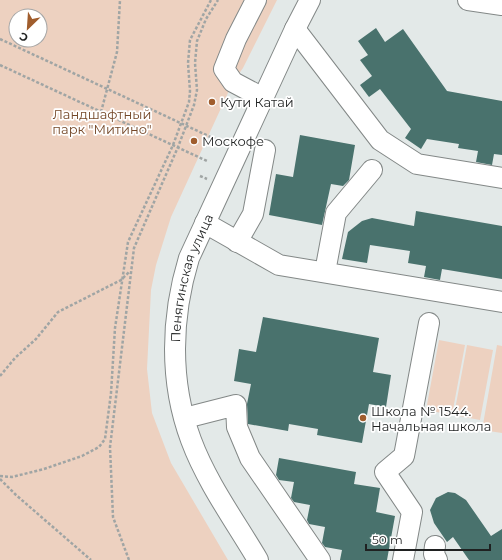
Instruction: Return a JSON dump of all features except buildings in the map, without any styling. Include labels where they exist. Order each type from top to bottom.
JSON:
[{"type":"street","points":[[256,0],[236,39],[224,69],[233,82],[263,98]]},
{"type":"street","name":"Пенягинская улица","points":[[258,560],[210,480],[191,440],[180,400],[175,359],[176,322],[182,283],[204,223],[310,0]]},
{"type":"street","points":[[469,0],[502,5]]},
{"type":"street","points":[[295,29],[380,140],[417,164],[502,178]]},
{"type":"street","points":[[237,242],[253,214],[265,150]]},
{"type":"street","points":[[325,272],[336,213],[372,170]]},
{"type":"street","points":[[204,223],[279,264],[502,302]]},
{"type":"street","points":[[403,560],[412,512],[385,472],[404,456],[429,323]]},
{"type":"street","points":[[185,418],[236,406],[237,428],[250,458],[320,560]]},
{"type":"path","points":[[101,112],[117,52],[120,0]]},
{"type":"path","points":[[0,476],[12,477],[44,469],[98,447],[105,439],[111,393],[115,328],[121,280],[128,242],[182,123],[189,102],[190,91],[188,63],[190,40],[210,0]]},
{"type":"path","points":[[129,560],[114,517],[110,447],[134,248],[187,126],[197,90],[195,63],[197,41],[206,19],[218,0]]},
{"type":"path","points":[[0,39],[217,140]]},
{"type":"path","points":[[0,65],[207,161]]},
{"type":"path","points":[[0,376],[15,358],[36,339],[58,312],[82,298],[121,280],[131,271]]},
{"type":"path","points":[[0,479],[91,560]]},
{"type":"green space","name":"Ландшафтный парк \"Митино\"","points":[[0,0],[277,0],[243,68],[233,82],[171,217],[156,265],[151,290],[147,369],[152,413],[171,463],[228,560],[0,560]]},
{"type":"green space","points":[[439,340],[465,345],[452,415],[426,410]]},
{"type":"green space","points":[[467,345],[493,350],[480,420],[454,415]]},
{"type":"green space","points":[[497,345],[502,346],[502,433],[482,430]]},
{"type":"place","name":"Кути Катай","points":[[212,102]]},
{"type":"place","name":"Москофе","points":[[194,141]]},
{"type":"place","name":"Школа № 1544. Начальная школа","points":[[363,418]]}]
